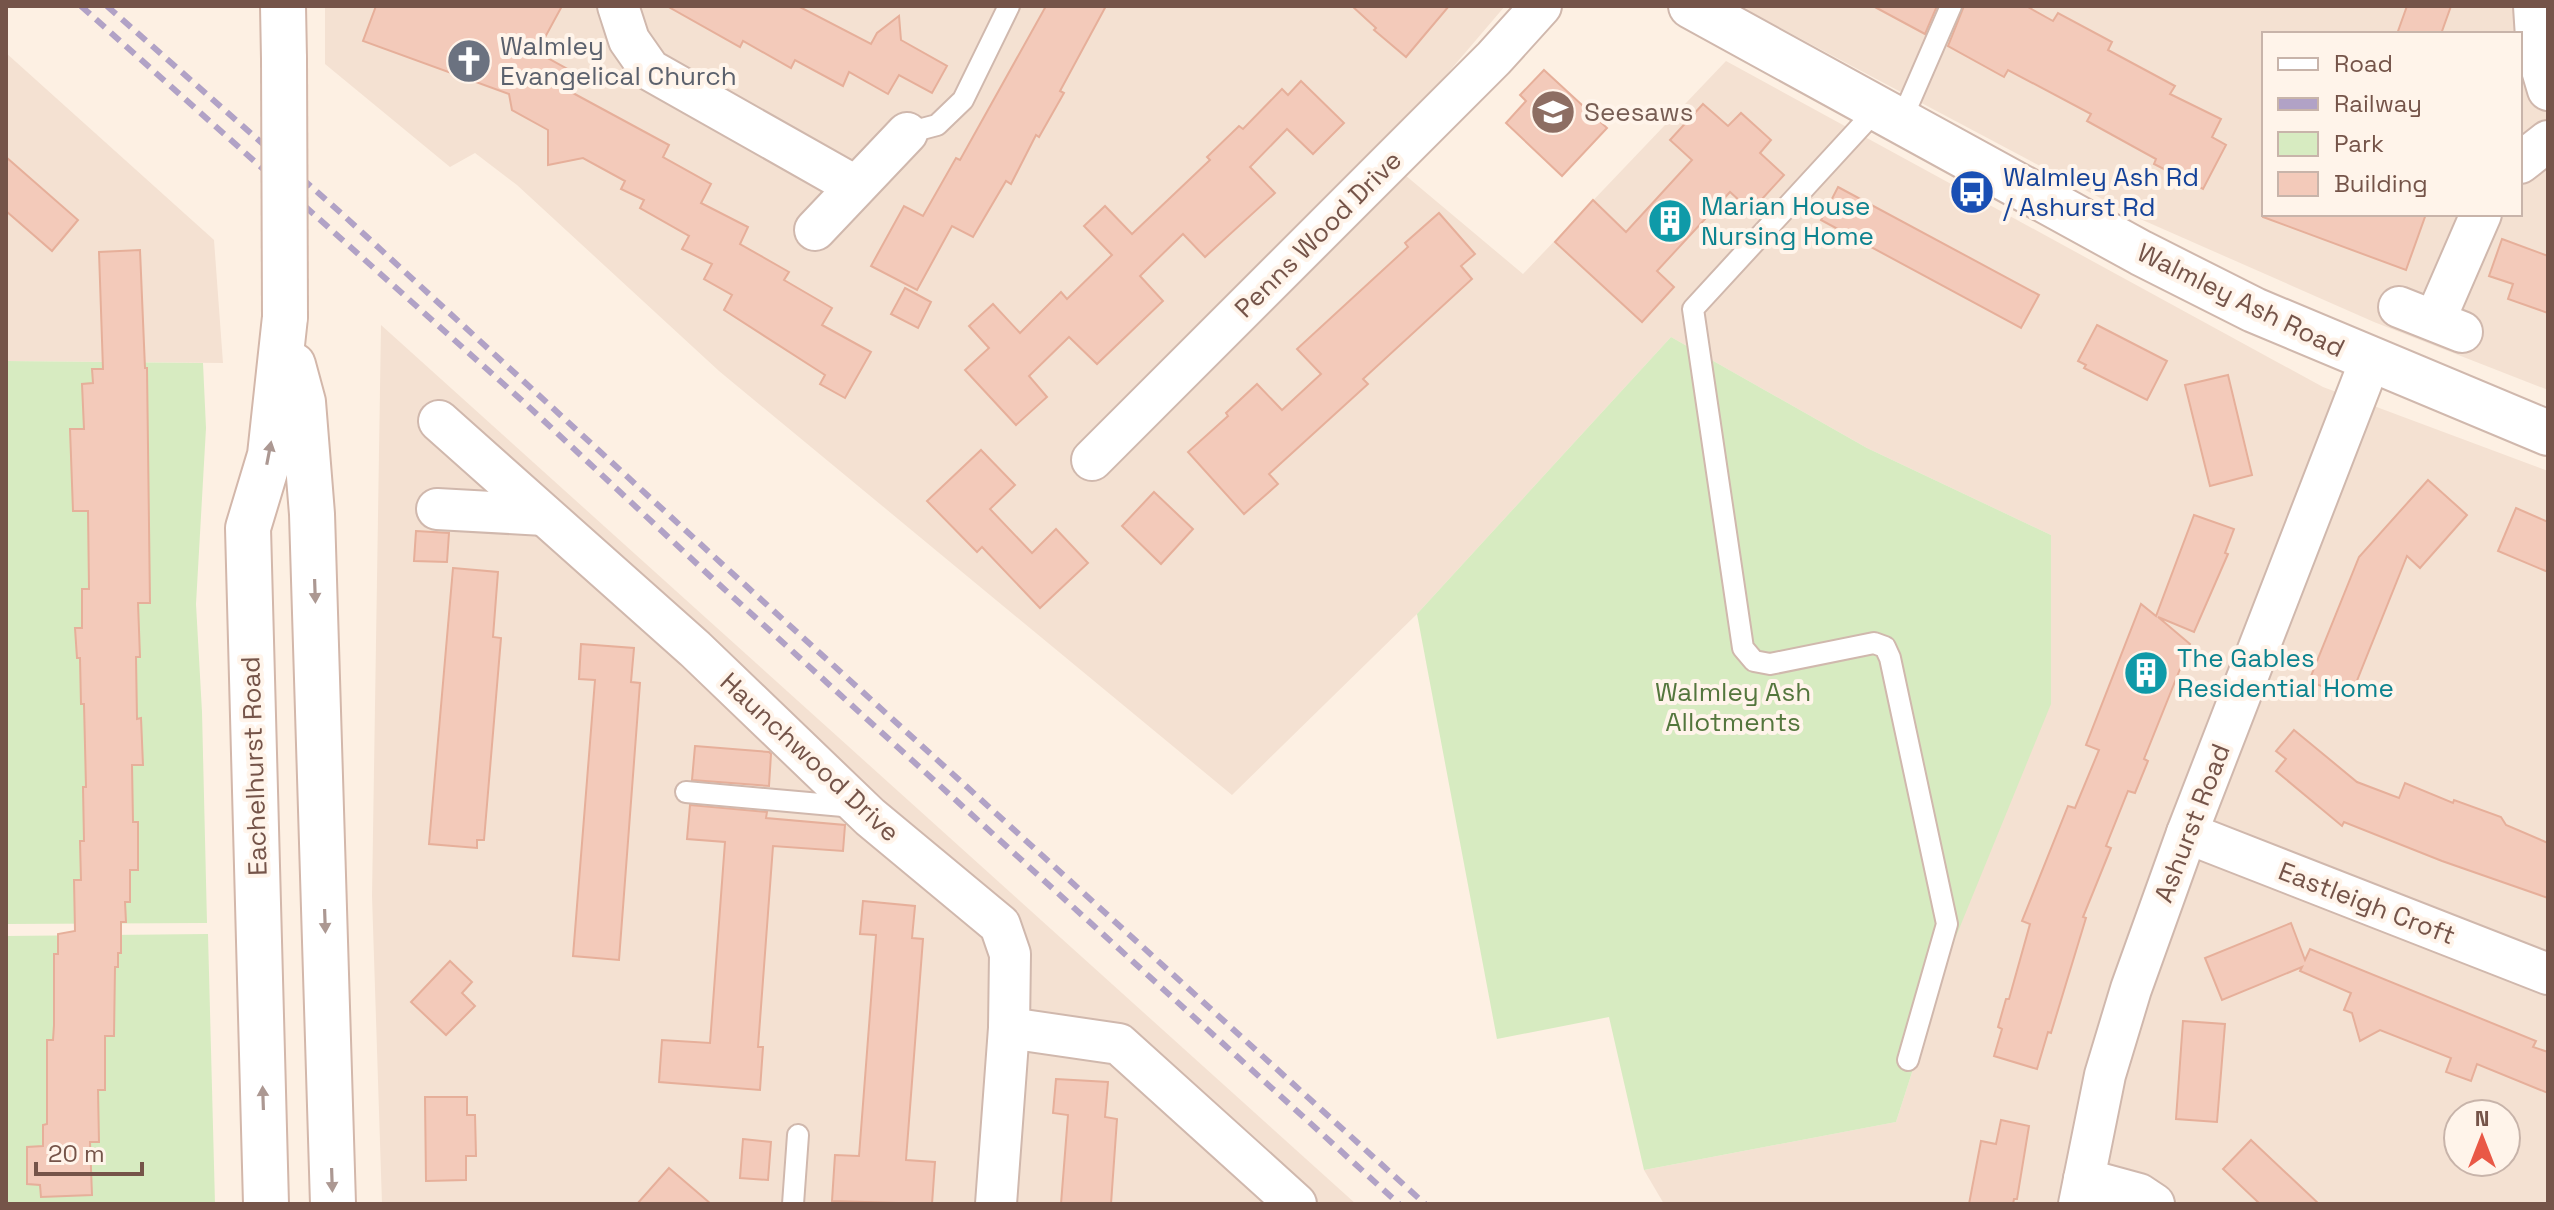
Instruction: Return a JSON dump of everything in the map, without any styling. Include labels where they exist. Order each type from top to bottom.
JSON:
[{"type":"main road","name":"Eachelhurst Road","points":[[266,1204],[248,528],[270,455],[284,324],[283,6]]},
{"type":"main road","name":"Walmley Ash Road","points":[[1691,6],[2141,253],[2254,310],[2548,433]]},
{"type":"main road","name":"Eachelhurst Road","points":[[284,324],[303,402],[312,514],[333,1204]]},
{"type":"main road","points":[[257,877],[324,876]]},
{"type":"street","points":[[618,6],[629,40],[650,70],[855,186]]},
{"type":"street","name":"Penns Wood Drive","points":[[1092,460],[1494,58],[1541,6]]},
{"type":"street","points":[[2534,6],[2537,53],[2548,90]]},
{"type":"street","points":[[815,230],[907,133]]},
{"type":"street","points":[[2522,161],[2548,141]]},
{"type":"street","points":[[2432,320],[2480,216]]},
{"type":"street","name":"Ashurst Road","points":[[2081,1192],[2110,1061],[2131,989],[2187,833],[2370,361]]},
{"type":"street","name":"Haunchwood Drive","points":[[439,421],[695,649],[870,817],[1000,925],[1010,954],[1009,1028],[996,1204]]},
{"type":"street","points":[[437,509],[544,515]]},
{"type":"street","name":"Eastleigh Croft","points":[[2187,833],[2548,974]]},
{"type":"street","points":[[1009,1028],[1119,1044],[1296,1204]]},
{"type":"street","points":[[2081,1192],[2139,1194],[2154,1204]]},
{"type":"lane","points":[[907,133],[937,125],[963,100],[1009,6]]},
{"type":"lane","points":[[1908,1060],[1947,924],[1890,658],[1885,647],[1874,643],[1770,664],[1754,661],[1743,648],[1693,309],[1889,115],[1951,6]]},
{"type":"lane","points":[[686,792],[862,807]]},
{"type":"lane","points":[[793,1204],[798,1135]]},
{"type":"shaded area","points":[[325,6],[1505,6],[1430,94],[1374,149],[1523,274],[1726,61],[2323,387],[2548,471],[2548,1204],[1664,1204],[1644,1170],[1896,1122],[1955,939],[2051,535],[1867,448],[1671,337],[1417,614],[1232,795],[719,371],[517,185],[475,153],[450,167],[325,64]]},
{"type":"shaded area","points":[[1739,6],[2548,6],[2548,390],[2374,322],[2138,218]]},
{"type":"shaded area","points":[[6,53],[214,240],[223,363],[6,361]]},
{"type":"shaded area","points":[[381,325],[1356,1204],[382,1204],[372,896]]},
{"type":"green space","name":"Walmley Ash Allotments","points":[[1671,337],[1867,448],[2051,535],[2051,704],[1955,939],[1896,1122],[1644,1170],[1609,1017],[1497,1039],[1417,614]]},
{"type":"green space","points":[[6,361],[203,363],[206,428],[196,604],[207,923],[6,924]]},
{"type":"green space","points":[[208,934],[215,1204],[6,1204],[6,936]]},
{"type":"building","points":[[376,6],[562,6],[537,52],[580,76],[571,92],[669,145],[663,157],[711,184],[701,203],[748,227],[740,244],[789,272],[784,280],[832,308],[822,325],[871,352],[845,398],[820,384],[825,375],[724,310],[732,295],[704,279],[712,264],[682,249],[689,236],[640,208],[644,200],[621,189],[625,181],[583,158],[548,165],[548,130],[512,110],[509,94],[363,41]]},
{"type":"building","points":[[667,6],[798,6],[871,44],[877,33],[899,16],[901,40],[947,66],[932,93],[899,75],[888,94],[849,72],[843,86],[795,60],[791,68],[743,41],[740,47]]},
{"type":"building","points":[[1046,6],[1106,6],[1060,91],[1064,93],[1039,137],[1036,135],[1011,184],[1006,181],[973,237],[952,226],[917,290],[871,266],[904,206],[923,216],[956,158],[960,160]]},
{"type":"building","points":[[1352,6],[1449,6],[1406,57]]},
{"type":"building","points":[[1873,6],[1937,6],[1925,34]]},
{"type":"building","points":[[1964,6],[2026,6],[2053,21],[2058,13],[2112,42],[2108,50],[2175,86],[2170,94],[2221,119],[2212,137],[2226,145],[2203,189],[2154,164],[2156,159],[2087,121],[2091,114],[2008,70],[2004,77],[1948,46]]},
{"type":"building","points":[[2407,6],[2451,6],[2442,32],[2398,32]]},
{"type":"building","name":"Seesaws","points":[[1544,70],[1607,128],[1562,176],[1506,123],[1526,101],[1520,95]]},
{"type":"building","points":[[1301,81],[1344,123],[1313,154],[1287,129],[1250,167],[1275,193],[1205,257],[1183,234],[1140,276],[1163,301],[1097,364],[1069,337],[1029,376],[1047,397],[1016,425],[965,370],[989,348],[969,326],[993,304],[1020,333],[1061,292],[1067,299],[1112,255],[1084,226],[1105,206],[1132,234],[1210,160],[1207,157],[1239,126],[1243,129],[1282,89],[1288,95]]},
{"type":"building","name":"Marian House Nursing Home","points":[[1703,104],[1728,126],[1741,113],[1771,140],[1760,153],[1784,175],[1751,211],[1730,192],[1657,271],[1674,287],[1642,322],[1555,242],[1593,200],[1626,232],[1692,160],[1670,140]]},
{"type":"building","points":[[6,157],[78,220],[52,251],[6,211]]},
{"type":"building","points":[[1838,187],[2039,295],[2021,328],[1821,220]]},
{"type":"building","points":[[1439,213],[1475,254],[1461,266],[1472,279],[1363,379],[1368,384],[1269,474],[1278,484],[1244,514],[1188,452],[1228,416],[1226,413],[1257,384],[1282,410],[1321,374],[1297,349],[1408,247],[1405,243]]},
{"type":"building","points":[[2263,216],[2425,216],[2406,270]]},
{"type":"building","points":[[2502,239],[2548,256],[2548,313],[2508,299],[2513,284],[2489,276]]},
{"type":"building","points":[[140,250],[147,368],[150,603],[138,603],[140,657],[136,657],[137,719],[141,718],[143,765],[132,765],[133,822],[138,822],[138,870],[130,870],[130,902],[125,902],[126,922],[121,922],[121,953],[118,953],[118,967],[115,967],[114,1036],[105,1036],[105,1090],[98,1090],[99,1142],[90,1142],[92,1195],[41,1197],[40,1185],[27,1184],[27,1147],[43,1146],[43,1125],[47,1124],[47,1040],[53,1040],[54,1025],[54,954],[58,954],[58,934],[75,931],[74,880],[81,880],[80,841],[84,841],[84,704],[81,704],[80,658],[77,658],[75,628],[82,628],[82,589],[89,589],[88,511],[73,511],[70,429],[84,429],[82,384],[93,383],[92,369],[103,369],[99,252]]},
{"type":"building","points":[[905,288],[931,302],[918,328],[891,314]]},
{"type":"building","points":[[2097,325],[2167,361],[2147,400],[2084,368],[2086,365],[2078,361]]},
{"type":"building","points":[[2228,375],[2252,475],[2210,486],[2185,385]]},
{"type":"building","points":[[981,450],[1015,485],[990,509],[1032,553],[1056,529],[1088,563],[1040,608],[982,547],[977,552],[927,501]]},
{"type":"building","points":[[2428,480],[2467,515],[2420,568],[2407,556],[2350,698],[2309,681],[2359,557]]},
{"type":"building","points":[[1154,492],[1193,529],[1161,564],[1122,526]]},
{"type":"building","points":[[2516,508],[2548,522],[2548,572],[2498,551]]},
{"type":"building","points":[[2194,515],[2234,529],[2225,553],[2228,554],[2194,632],[2158,617],[2190,644],[2144,759],[2148,761],[2135,793],[2128,791],[2106,846],[2111,848],[2083,917],[2086,918],[2051,1033],[2048,1032],[2037,1069],[1994,1056],[2002,1029],[1998,1027],[2030,924],[2022,921],[2068,806],[2075,808],[2099,750],[2086,745],[2141,604],[2156,616]]},
{"type":"building","points":[[416,531],[449,533],[447,562],[414,561]]},
{"type":"building","points":[[453,568],[498,572],[493,637],[501,638],[484,840],[477,840],[477,848],[429,844]]},
{"type":"building","points":[[581,644],[634,648],[631,682],[640,683],[619,960],[573,956],[595,680],[579,679]]},
{"type":"building","points":[[2294,730],[2357,782],[2399,798],[2405,783],[2453,803],[2454,800],[2501,817],[2506,825],[2548,843],[2548,898],[2344,822],[2342,826],[2276,771],[2286,759],[2276,751]]},
{"type":"building","points":[[695,746],[769,752],[769,786],[692,780]]},
{"type":"building","points":[[690,805],[767,812],[766,818],[845,825],[843,851],[773,846],[758,1047],[763,1047],[760,1090],[659,1082],[662,1040],[710,1043],[725,842],[687,839]]},
{"type":"building","points":[[863,901],[915,906],[912,938],[923,939],[906,1160],[935,1162],[932,1204],[832,1201],[835,1155],[859,1156],[876,935],[860,934]]},
{"type":"building","points":[[2291,923],[2305,960],[2310,949],[2536,1041],[2533,1047],[2548,1052],[2548,1093],[2477,1064],[2471,1081],[2446,1072],[2451,1058],[2380,1030],[2360,1041],[2352,1013],[2344,1010],[2351,993],[2300,971],[2302,967],[2222,1000],[2205,958]]},
{"type":"building","points":[[450,961],[472,982],[462,993],[475,1006],[446,1035],[411,1002]]},
{"type":"building","points":[[2183,1021],[2225,1024],[2217,1122],[2176,1119]]},
{"type":"building","points":[[1056,1079],[1108,1082],[1105,1117],[1117,1119],[1111,1204],[1061,1204],[1068,1115],[1053,1113]]},
{"type":"building","points":[[425,1097],[467,1097],[467,1115],[475,1115],[476,1156],[466,1156],[466,1180],[426,1181]]},
{"type":"building","points":[[2001,1120],[2029,1126],[2017,1199],[2013,1204],[1969,1204],[1981,1141],[1996,1144]]},
{"type":"building","points":[[743,1139],[771,1142],[768,1180],[740,1178]]},
{"type":"building","points":[[2251,1140],[2319,1204],[2260,1204],[2223,1169]]},
{"type":"building","points":[[669,1168],[711,1204],[637,1204]]},
{"type":"railway","points":[[81,6],[527,405],[711,577],[1399,1204]]},
{"type":"railway","points":[[107,6],[341,213],[1425,1204]]},
{"type":"place","name":"Walmley Evangelical Church","points":[[469,61]]},
{"type":"place","name":"Seesaws","points":[[1553,112]]},
{"type":"place","name":"Walmley Ash Rd / Ashurst Rd","points":[[1972,192]]},
{"type":"place","name":"Marian House Nursing Home","points":[[1670,221]]},
{"type":"place","name":"The Gables Residential Home","points":[[2146,673]]}]
